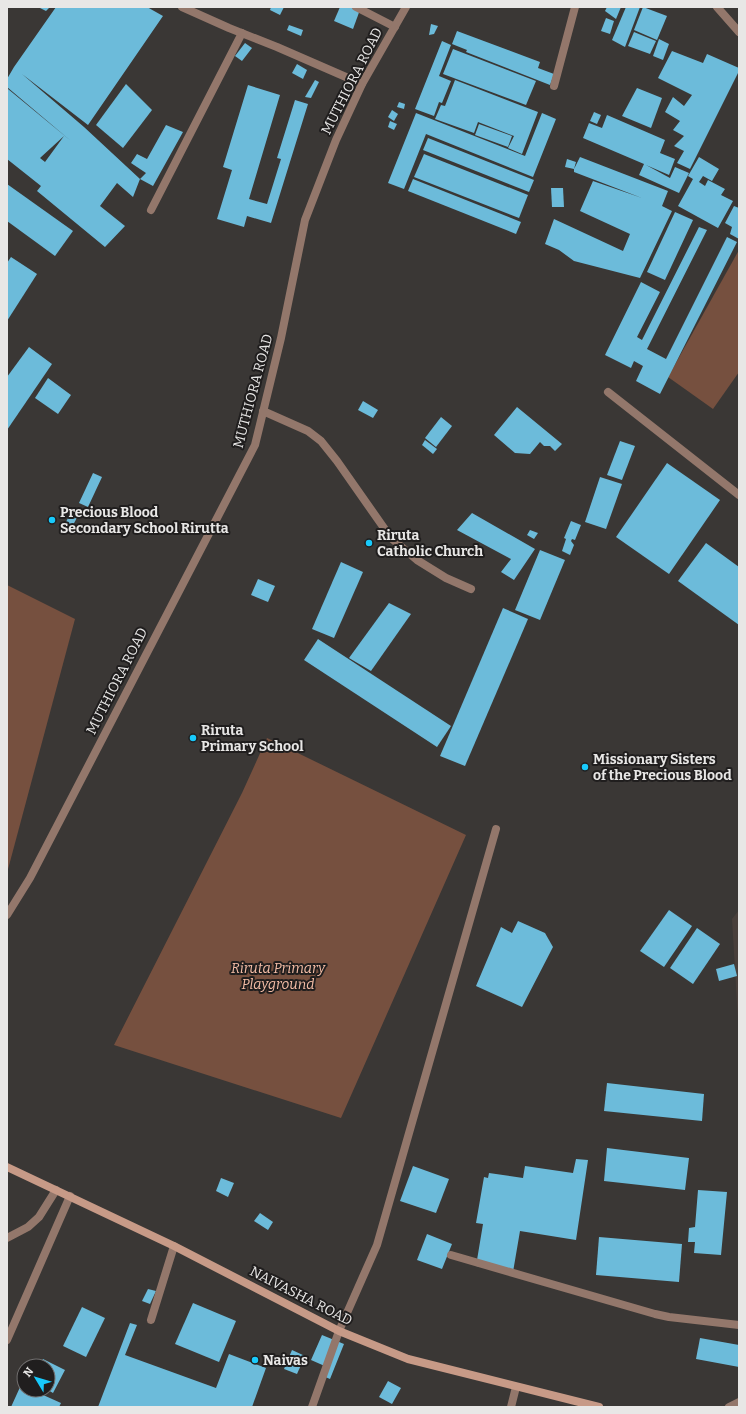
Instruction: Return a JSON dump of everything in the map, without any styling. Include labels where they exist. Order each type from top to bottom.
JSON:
[{"type":"main road","name":"NAIVASHA ROAD","points":[[7,1167],[174,1246],[339,1331],[408,1359],[599,1407]]},
{"type":"street","points":[[182,7],[362,84]]},
{"type":"street","points":[[356,7],[395,27]]},
{"type":"street","name":"MUTHIORA ROAD","points":[[7,915],[30,878],[255,444],[281,338],[305,220],[336,140],[362,84],[406,7]]},
{"type":"street","points":[[554,86],[575,7]]},
{"type":"street","points":[[717,7],[739,32]]},
{"type":"street","points":[[151,210],[242,33]]},
{"type":"street","points":[[608,392],[739,495]]},
{"type":"street","points":[[263,412],[308,431],[321,441],[337,461],[391,538],[417,560],[446,578],[471,589]]},
{"type":"street","points":[[312,1407],[339,1331],[377,1245],[496,830]]},
{"type":"street","points":[[7,1238],[28,1227],[39,1217],[56,1190]]},
{"type":"street","points":[[7,1340],[70,1196]]},
{"type":"street","points":[[151,1320],[174,1246]]},
{"type":"street","points":[[451,1255],[654,1314],[739,1325]]},
{"type":"street","points":[[510,1407],[516,1387]]},
{"type":"street","points":[[729,1407],[739,1402]]},
{"type":"shaded area","points":[[739,910],[739,1037],[732,919]]},
{"type":"green space","points":[[739,250],[739,372],[713,409],[668,377]]},
{"type":"green space","points":[[7,585],[75,619],[7,873]]},
{"type":"green space","name":"Riruta Primary Playground","points":[[267,738],[466,835],[341,1118],[114,1045],[242,793]]},
{"type":"building","points":[[38,7],[50,7],[46,11]]},
{"type":"building","points":[[56,7],[147,7],[163,16],[88,125],[22,74],[84,127],[140,179],[133,197],[117,183],[100,206],[125,226],[105,247],[37,191],[41,186],[7,159],[8,89],[71,141],[7,87],[7,79]],"holes":[[[64,136],[45,162],[40,158]]]},
{"type":"building","points":[[271,7],[284,7],[280,15],[270,10]]},
{"type":"building","points":[[340,7],[361,7],[353,29],[334,21]]},
{"type":"building","points":[[607,7],[621,7],[616,19],[605,11]]},
{"type":"building","points":[[626,7],[640,7],[625,47],[612,40]]},
{"type":"building","points":[[643,7],[667,16],[657,40],[634,30]]},
{"type":"building","points":[[606,18],[614,21],[610,34],[601,31]]},
{"type":"building","points":[[431,24],[438,26],[434,34],[429,35]]},
{"type":"building","points":[[289,25],[303,30],[301,36],[287,30]]},
{"type":"building","points":[[457,31],[540,62],[538,68],[554,74],[550,85],[466,52],[467,50],[452,44]]},
{"type":"building","points":[[634,32],[656,41],[650,54],[628,46]]},
{"type":"building","points":[[659,39],[669,44],[663,60],[653,56]]},
{"type":"building","points":[[442,41],[451,45],[439,76],[451,81],[442,103],[439,102],[434,116],[415,109]]},
{"type":"building","points":[[245,43],[252,48],[242,61],[235,56]]},
{"type":"building","points":[[453,49],[536,81],[526,105],[443,74]]},
{"type":"building","points":[[672,51],[703,63],[707,54],[739,68],[739,71],[690,169],[677,163],[684,151],[674,146],[684,136],[673,130],[680,121],[665,112],[673,97],[684,106],[692,95],[658,78]]},
{"type":"building","points":[[297,64],[307,70],[303,79],[292,73]]},
{"type":"building","points":[[315,80],[319,82],[311,98],[305,97]]},
{"type":"building","points":[[455,80],[538,112],[522,154],[508,148],[514,136],[478,122],[474,133],[435,119],[441,105],[445,106]]},
{"type":"building","points":[[126,84],[152,110],[123,148],[96,125]]},
{"type":"building","points":[[248,85],[280,95],[249,199],[267,204],[281,159],[277,158],[295,100],[308,104],[271,223],[247,216],[244,227],[217,219],[232,170],[223,167]]},
{"type":"building","points":[[637,88],[662,98],[651,128],[622,116]]},
{"type":"building","points":[[399,102],[405,104],[404,109],[397,107]]},
{"type":"building","points":[[392,110],[398,114],[394,121],[388,117]]},
{"type":"building","points":[[594,112],[601,115],[597,124],[590,121]]},
{"type":"building","points":[[416,113],[525,156],[542,113],[556,119],[533,177],[426,134],[404,189],[388,183]]},
{"type":"building","points":[[607,115],[665,140],[660,153],[675,159],[669,175],[646,165],[670,178],[675,167],[689,173],[679,193],[639,175],[644,164],[583,138],[589,123],[602,128]]},
{"type":"building","points":[[390,121],[397,124],[394,130],[388,127]]},
{"type":"building","points":[[479,124],[512,136],[508,147],[475,135]]},
{"type":"building","points":[[166,125],[183,132],[153,186],[140,179],[146,173],[131,163],[137,154],[147,159]]},
{"type":"building","points":[[428,138],[534,180],[529,192],[423,150]]},
{"type":"building","points":[[424,154],[528,195],[519,218],[414,177]]},
{"type":"building","points":[[580,157],[668,191],[662,206],[672,211],[640,278],[574,261],[559,250],[545,244],[554,219],[623,251],[630,234],[580,211],[593,181],[642,198],[574,172]]},
{"type":"building","points":[[699,157],[719,169],[712,181],[703,176],[699,182],[705,186],[708,180],[725,189],[721,195],[733,201],[718,228],[678,206],[693,179],[688,176]]},
{"type":"building","points":[[567,159],[576,162],[574,169],[565,167]]},
{"type":"building","points":[[413,179],[521,222],[516,234],[408,191]]},
{"type":"building","points":[[7,184],[73,231],[55,256],[7,221]]},
{"type":"building","points":[[551,188],[563,188],[564,207],[552,207]]},
{"type":"building","points":[[734,206],[739,208],[739,239],[730,234],[732,227],[725,223]]},
{"type":"building","points":[[675,212],[693,220],[665,280],[647,272]]},
{"type":"building","points":[[699,227],[707,230],[647,349],[666,359],[727,237],[737,242],[660,394],[636,381],[643,366],[634,361],[631,368],[605,355],[641,282],[660,292],[637,337],[642,340]]},
{"type":"building","points":[[11,257],[37,274],[7,321],[7,263]]},
{"type":"building","points":[[29,347],[52,364],[7,430],[7,377]]},
{"type":"building","points":[[48,378],[71,395],[58,414],[35,398]]},
{"type":"building","points":[[363,401],[378,410],[373,418],[358,410]]},
{"type":"building","points":[[517,407],[562,444],[555,451],[550,446],[544,446],[540,442],[530,454],[515,453],[494,435]]},
{"type":"building","points":[[441,417],[452,426],[436,447],[425,438]]},
{"type":"building","points":[[425,440],[437,449],[433,454],[422,445]]},
{"type":"building","points":[[620,441],[635,446],[622,480],[607,475]]},
{"type":"building","points":[[667,463],[720,500],[669,574],[616,537]]},
{"type":"building","points":[[93,473],[102,477],[88,507],[79,503]]},
{"type":"building","points":[[600,477],[622,484],[606,529],[585,522]]},
{"type":"building","points":[[73,508],[80,512],[72,527],[65,524]]},
{"type":"building","points":[[472,513],[535,549],[514,580],[501,572],[511,559],[457,530]]},
{"type":"building","points":[[571,521],[581,525],[575,540],[572,539],[571,541],[574,545],[570,555],[562,551],[566,539],[564,538]]},
{"type":"building","points":[[530,530],[538,533],[534,539],[527,535]]},
{"type":"building","points":[[706,543],[739,567],[739,625],[678,581]]},
{"type":"building","points":[[540,550],[565,560],[540,620],[515,610]]},
{"type":"building","points":[[341,562],[363,572],[334,638],[312,629]]},
{"type":"building","points":[[258,579],[275,586],[268,602],[251,595]]},
{"type":"building","points":[[389,603],[411,614],[371,671],[349,658]]},
{"type":"building","points":[[503,608],[528,619],[465,766],[440,756]]},
{"type":"building","points":[[318,639],[451,726],[437,747],[304,660]]},
{"type":"building","points":[[669,910],[692,926],[664,967],[640,951]]},
{"type":"building","points":[[518,921],[545,933],[553,947],[522,1007],[476,986],[501,927],[512,933]]},
{"type":"building","points":[[697,928],[720,944],[693,984],[670,968]]},
{"type":"building","points":[[734,964],[737,976],[719,981],[716,969]]},
{"type":"building","points":[[607,1083],[704,1094],[702,1121],[604,1111]]},
{"type":"building","points":[[607,1148],[689,1158],[685,1190],[604,1181]]},
{"type":"building","points":[[576,1159],[588,1160],[576,1240],[520,1231],[513,1272],[476,1266],[483,1224],[476,1223],[484,1177],[488,1178],[489,1173],[523,1178],[525,1166],[573,1173]]},
{"type":"building","points":[[413,1166],[449,1179],[436,1213],[400,1201]]},
{"type":"building","points":[[221,1178],[234,1183],[228,1197],[216,1191]]},
{"type":"building","points":[[698,1190],[727,1192],[721,1255],[694,1253],[695,1242],[688,1242],[689,1228],[695,1227]]},
{"type":"building","points":[[260,1213],[273,1222],[268,1230],[254,1221]]},
{"type":"building","points":[[427,1234],[452,1244],[442,1269],[417,1260]]},
{"type":"building","points":[[599,1237],[682,1244],[679,1282],[596,1275]]},
{"type":"building","points":[[148,1289],[156,1291],[150,1304],[142,1301]]},
{"type":"building","points":[[193,1303],[236,1321],[219,1362],[175,1344]]},
{"type":"building","points":[[82,1307],[105,1318],[86,1357],[63,1346]]},
{"type":"building","points":[[130,1323],[137,1325],[125,1355],[216,1388],[229,1354],[266,1368],[252,1407],[98,1407]]},
{"type":"building","points":[[322,1335],[344,1344],[330,1379],[323,1376],[327,1367],[311,1360]]},
{"type":"building","points":[[700,1338],[739,1345],[739,1367],[696,1359]]},
{"type":"building","points":[[292,1350],[305,1356],[297,1374],[284,1369]]},
{"type":"building","points":[[56,1366],[65,1370],[56,1387]]},
{"type":"building","points":[[388,1381],[401,1388],[392,1404],[379,1397]]},
{"type":"building","points":[[16,1396],[16,1398],[50,1398],[61,1403],[59,1407],[11,1407]]},
{"type":"place","name":"Precious Blood Secondary School Rirutta","points":[[52,520]]},
{"type":"place","name":"Riruta Catholic Church","points":[[369,543]]},
{"type":"place","name":"Riruta Primary School","points":[[193,738]]},
{"type":"place","name":"Missionary Sisters of the Precious Blood","points":[[585,767]]},
{"type":"place","name":"Naivas","points":[[255,1360]]}]
